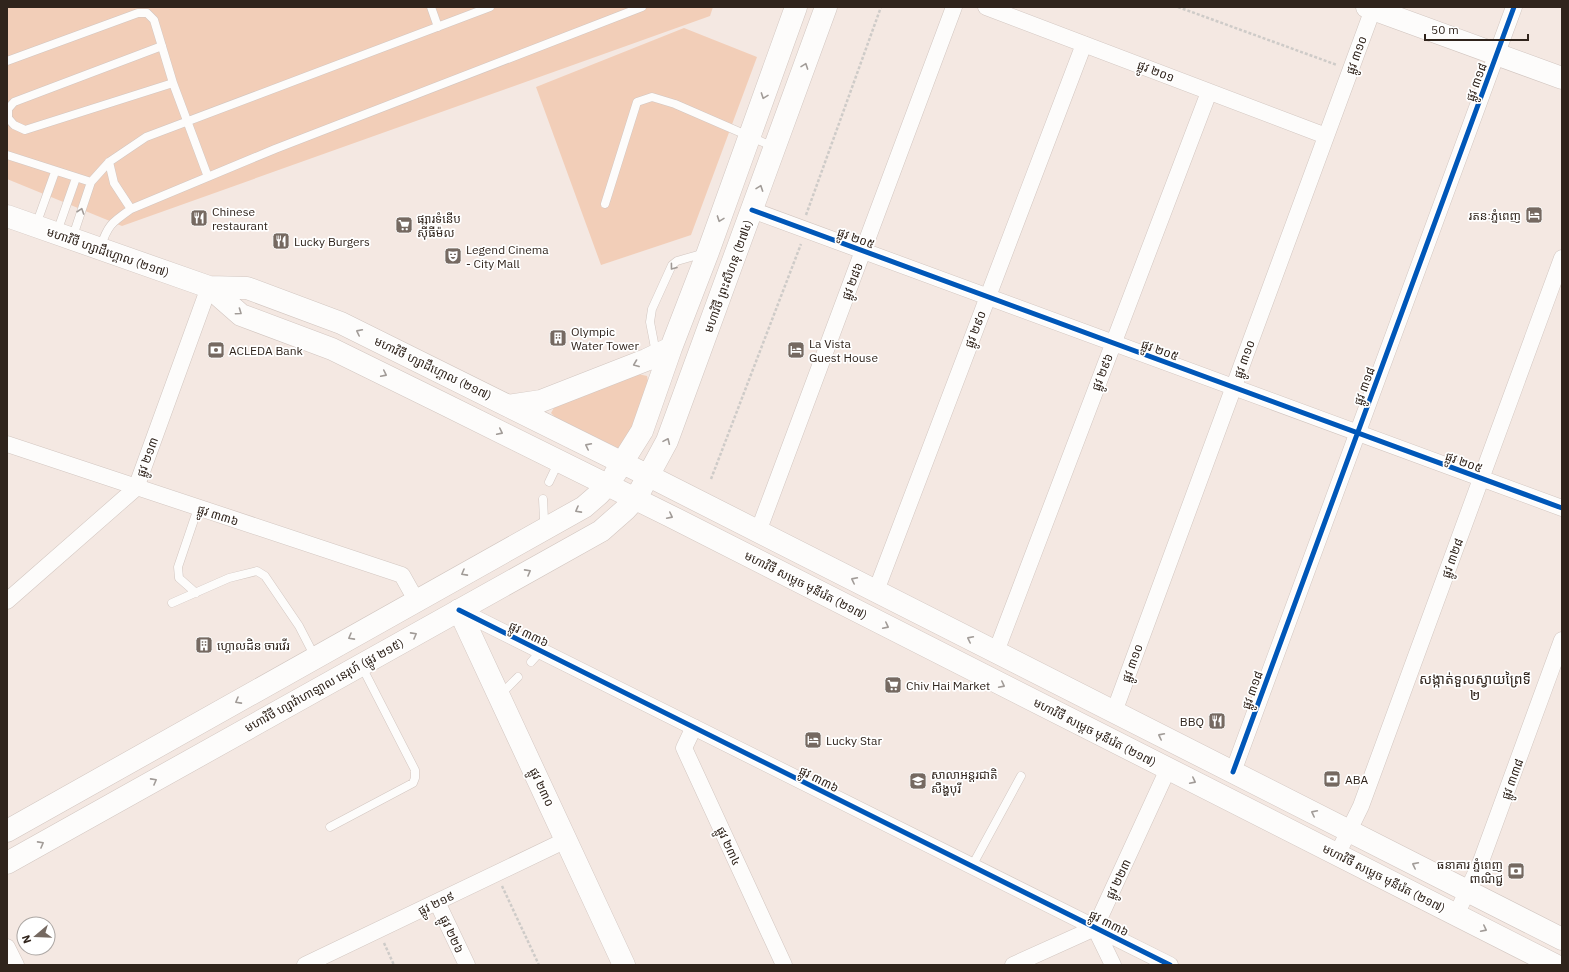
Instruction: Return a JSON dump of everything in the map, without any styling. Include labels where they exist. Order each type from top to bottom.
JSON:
[{"type":"main road","points":[[7,831],[584,507],[599,494],[623,463],[642,431],[661,377],[664,351],[708,252],[796,7]]},
{"type":"main road","name":"មហាវិថី ព្រះសីហនុ (២៧៤)","points":[[635,499],[667,441],[826,7]]},
{"type":"main road","points":[[1371,8],[1562,78]]},
{"type":"main road","name":"មហាវិថី ហ្សាដឹហ្គោល (២១៧)","points":[[7,216],[208,287],[247,288],[341,322],[649,476]]},
{"type":"main road","name":"មហាវិថី ហ្សាដឹហ្គោល (២១៧)","points":[[208,287],[240,315],[332,348],[635,499]]},
{"type":"main road","points":[[508,406],[541,401],[664,351]]},
{"type":"main road","points":[[649,476],[1562,939]]},
{"type":"main road","name":"មហាវិថី ហ្សាវ៉ាហាឡាល នេរុហ៍ (ផ្លូវ ២១៥)","points":[[7,863],[601,531],[626,510],[635,499]]},
{"type":"main road","name":"មហាវិថី សម្តេច មុនីរ៉េត (២១៧)","points":[[635,499],[1554,965]]},
{"type":"main road","name":"ផ្លូវ ២៣០","points":[[459,610],[624,965]]},
{"type":"street","name":"ផ្លូវ ២៨៦","points":[[758,532],[954,7]]},
{"type":"street","name":"ផ្លូវ ២០១","points":[[986,7],[1326,136]]},
{"type":"street","name":"ផ្លូវ ៣១៨","points":[[1233,772],[1514,7]]},
{"type":"street","name":"ផ្លូវ ៣១០","points":[[1114,712],[1326,136],[1371,8]]},
{"type":"street","name":"ផ្លូវ ២៩០","points":[[876,591],[1084,44]]},
{"type":"street","name":"ផ្លូវ ២៩៦","points":[[996,652],[1209,92]]},
{"type":"street","name":"ផ្លូវ ២០៥","points":[[752,210],[1562,508]]},
{"type":"street","name":"ផ្លូវ ៣២៨","points":[[1337,855],[1361,806],[1562,258]]},
{"type":"street","name":"ផ្លូវ ២១៣","points":[[7,601],[136,488],[208,287]]},
{"type":"street","name":"ផ្លូវ ៣៣៦","points":[[7,444],[402,575],[416,600]]},
{"type":"street","name":"ផ្លូវ ៣៣៦","points":[[459,610],[536,656],[694,727],[1170,965]]},
{"type":"street","name":"ផ្លូវ ៣៣៨","points":[[1456,915],[1480,864],[1562,640]]},
{"type":"street","name":"ផ្លូវ ២៣៤","points":[[694,727],[684,748],[784,965]]},
{"type":"street","name":"ផ្លូវ ២២៣","points":[[1095,928],[1168,769]]},
{"type":"street","name":"ផ្លូវ ២១៩","points":[[313,963],[378,930],[566,840]]},
{"type":"street","name":"ផ្លូវ ២២៦","points":[[437,902],[467,965]]},
{"type":"street","points":[[1013,965],[1095,928],[1113,965]]},
{"type":"street","points":[[7,947],[16,965]]},
{"type":"lane","points":[[431,7],[438,26]]},
{"type":"lane","points":[[64,236],[91,182],[109,162],[146,137],[490,7]]},
{"type":"lane","points":[[100,249],[109,226],[113,221],[131,209],[275,149],[642,7]]},
{"type":"lane","points":[[7,61],[138,13],[141,10],[147,13],[154,20],[173,83],[208,177]]},
{"type":"lane","points":[[162,46],[14,102],[8,109],[8,118],[14,125],[24,130],[173,83]]},
{"type":"lane","points":[[605,204],[636,102],[652,97],[675,104],[775,148]]},
{"type":"lane","points":[[7,155],[55,172],[91,182]]},
{"type":"lane","points":[[109,162],[114,183],[131,209]]},
{"type":"lane","points":[[36,226],[55,172]]},
{"type":"lane","points":[[64,236],[76,178]]},
{"type":"lane","points":[[664,351],[650,322],[652,309],[672,265],[677,261],[708,252]]},
{"type":"lane","points":[[549,482],[559,461]]},
{"type":"lane","points":[[543,499],[544,519],[548,527]]},
{"type":"lane","points":[[196,593],[179,578],[178,567],[198,508]]},
{"type":"lane","points":[[172,603],[229,578],[257,571],[265,576],[299,626],[315,657]]},
{"type":"lane","points":[[330,827],[413,783],[415,778],[414,770],[361,665]]},
{"type":"lane","points":[[499,696],[518,677]]},
{"type":"lane","points":[[972,866],[1021,776]]},
{"type":"path","points":[[711,478],[803,230],[881,7]]},
{"type":"path","points":[[1178,7],[1350,70]]},
{"type":"path","points":[[496,874],[539,965]]},
{"type":"path","points":[[378,930],[394,965]]},
{"type":"shaded area","points":[[7,7],[713,7],[710,16],[122,226],[7,179]]},
{"type":"shaded area","points":[[684,28],[757,57],[691,235],[601,265],[536,87]]},
{"type":"shaded area","points":[[638,374],[647,376],[649,386],[636,422],[621,450],[557,419],[551,413],[555,406]]},
{"type":"cycle path","points":[[1233,772],[1514,7]]},
{"type":"cycle path","points":[[752,210],[1562,508]]},
{"type":"cycle path","points":[[459,610],[1170,965]]},
{"type":"place","name":"រតនៈភ្នំពេញ","points":[[1534,215]]},
{"type":"place","name":"Chinese restaurant","points":[[199,218]]},
{"type":"place","name":"ផ្សារទំនើប ស៊ីធីម៉ល","points":[[404,225]]},
{"type":"place","name":"Lucky Burgers","points":[[281,241]]},
{"type":"place","name":"Legend Cinema - City Mall","points":[[453,256]]},
{"type":"place","name":"Olympic Water Tower","points":[[558,338]]},
{"type":"place","name":"ACLEDA Bank","points":[[216,350]]},
{"type":"place","name":"La Vista Guest House","points":[[796,350]]},
{"type":"place","name":"ហ្គោលដិន ចារវើរ","points":[[204,645]]},
{"type":"place","name":"Chiv Hai Market","points":[[893,685]]},
{"type":"place","name":"BBQ","points":[[1217,721]]},
{"type":"place","name":"Lucky Star","points":[[813,740]]},
{"type":"place","name":"ABA","points":[[1332,779]]},
{"type":"place","name":"សាលាអន្តរជាតិ សឹង្ហបុរី","points":[[918,781]]},
{"type":"place","name":"ធនាគារ ភ្នំពេញ ពាណិជ្ជ","points":[[1516,871]]},
{"type":"district","name":"សង្កាត់ទួលស្វាយព្រៃទី ២","points":[[1475,688]]}]
